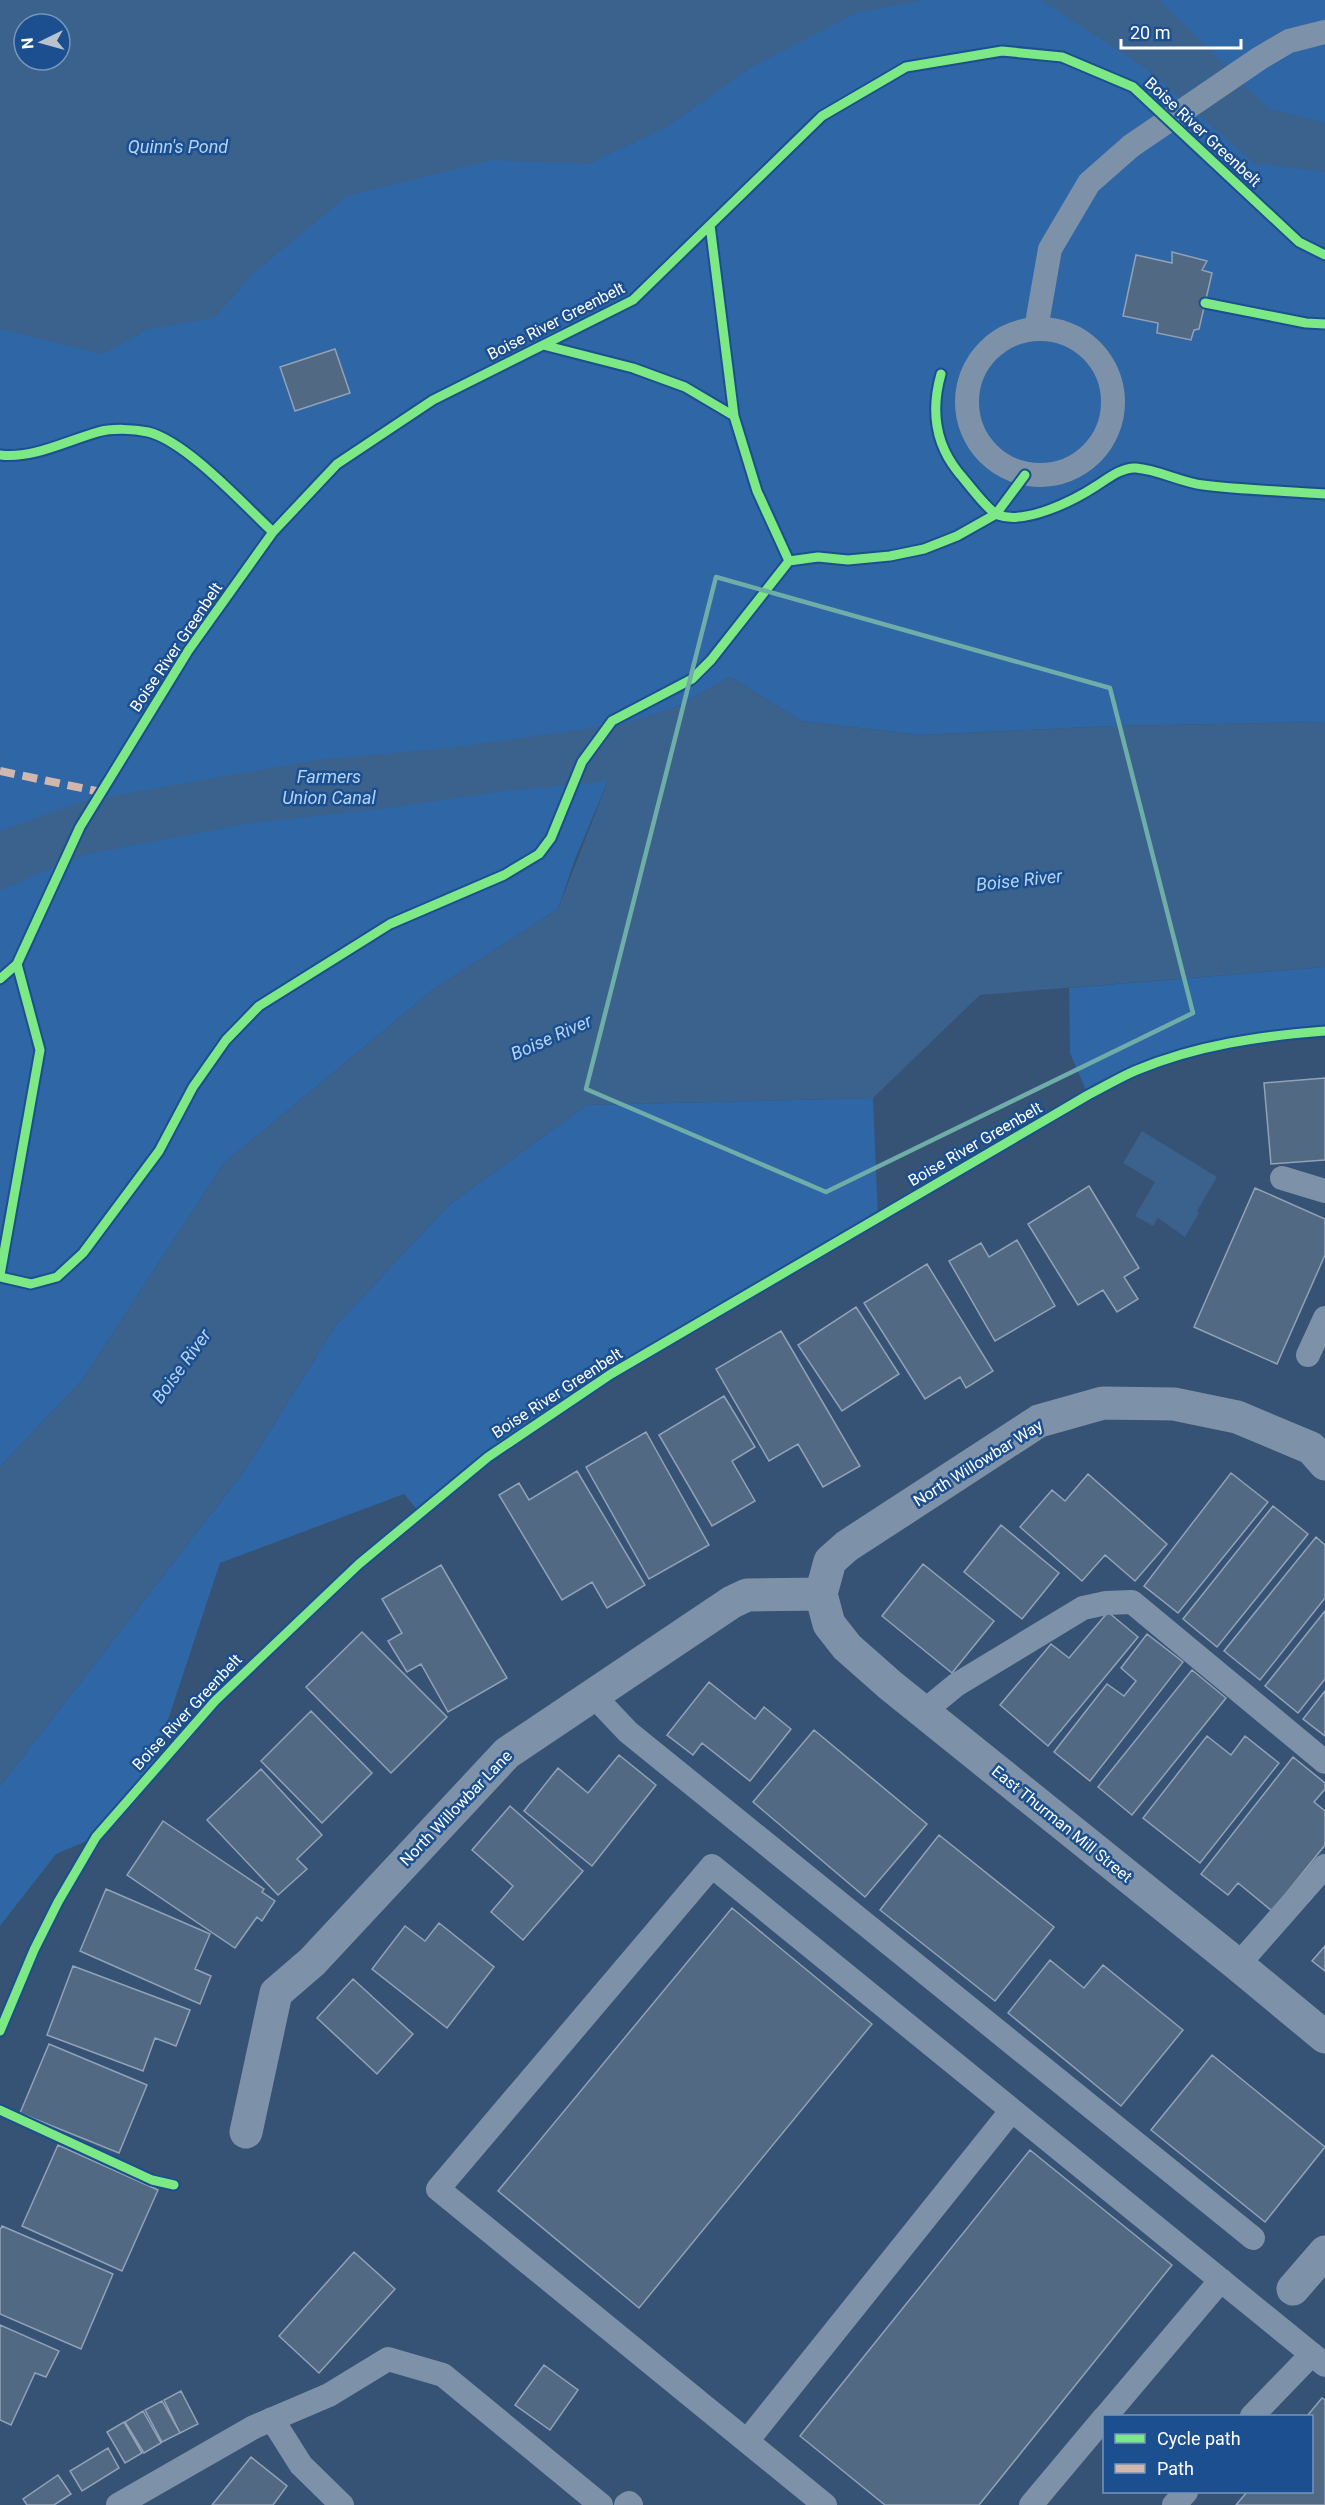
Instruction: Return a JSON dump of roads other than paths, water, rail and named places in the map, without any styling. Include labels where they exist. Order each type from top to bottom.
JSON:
[{"type":"street","name":"North Willowbar Way","points":[[821,1594],[831,1561],[847,1546],[1039,1422],[1103,1403],[1174,1404],[1237,1417],[1320,1452]]},
{"type":"street","name":"North Willowbar Lane","points":[[246,2132],[276,1993],[312,1962],[507,1753],[747,1594],[821,1594]]},
{"type":"street","name":"East Thurman Mill Street","points":[[821,1594],[829,1624],[847,1647],[922,1713],[1325,2037]]},
{"type":"street","points":[[1293,2289],[1325,2252]]},
{"type":"lane","points":[[1036,329],[1050,249],[1089,183],[1131,146],[1240,72],[1289,41],[1325,32]]},
{"type":"lane","points":[[1036,329],[1055,330],[1074,336],[1089,347],[1102,362],[1110,379],[1114,398],[1112,418],[1106,436],[1095,452],[1081,464],[1063,473],[1044,476],[1025,475],[991,458],[979,443],[970,426],[967,406],[968,387],[974,369],[985,353],[1000,341],[1017,332],[1036,329]]},
{"type":"lane","points":[[1282,1178],[1325,1191]]},
{"type":"lane","points":[[1308,1354],[1325,1318]]},
{"type":"lane","points":[[922,1713],[956,1685],[1083,1608],[1106,1603],[1132,1602],[1325,1762]]},
{"type":"lane","points":[[593,1695],[628,1732],[1253,2238]]},
{"type":"lane","points":[[825,2505],[438,2189],[712,1866],[1318,2359],[1252,2415]]},
{"type":"lane","points":[[1238,1965],[1325,1866]]},
{"type":"lane","points":[[747,2441],[1012,2110]]},
{"type":"lane","points":[[1107,2415],[1221,2280]]},
{"type":"lane","points":[[118,2505],[254,2427],[329,2395],[388,2359],[443,2375],[601,2505]]},
{"type":"lane","points":[[272,2419],[301,2465],[342,2505]]},
{"type":"lane","points":[[1031,2505],[1103,2419]]},
{"type":"lane","points":[[1174,2505],[1185,2493]]},
{"type":"lane","points":[[626,2505],[629,2503],[631,2505]]},
{"type":"water","name":"Quinn's Pond","points":[[0,0],[923,0],[856,13],[750,68],[670,125],[589,164],[493,160],[347,196],[255,272],[214,318],[148,329],[102,354],[0,329]]},
{"type":"water","points":[[1041,0],[1159,0],[1268,108],[1325,123],[1325,172],[1254,163],[1148,70]]},
{"type":"water","points":[[730,677],[801,721],[919,735],[1114,726],[1325,722],[1325,967],[980,995],[873,1098],[587,1105],[450,1204],[336,1325],[245,1470],[0,1786],[0,1467],[83,1379],[224,1163],[434,989],[558,909],[608,781],[503,791],[390,808],[250,823],[83,855],[0,890],[0,831],[84,801],[318,760],[458,747],[627,723],[676,707]]},
{"type":"water","points":[[1142,1131],[1217,1177],[1185,1237],[1158,1218],[1153,1226],[1135,1216],[1155,1182],[1123,1163]]},
{"type":"water label","name":"Farmers Union Canal","points":[[329,786]]},
{"type":"water label","name":"Boise River","points":[[1019,880]]},
{"type":"water label","name":"Boise River","points":[[551,1037]]},
{"type":"water label","name":"Boise River","points":[[181,1366]]}]
